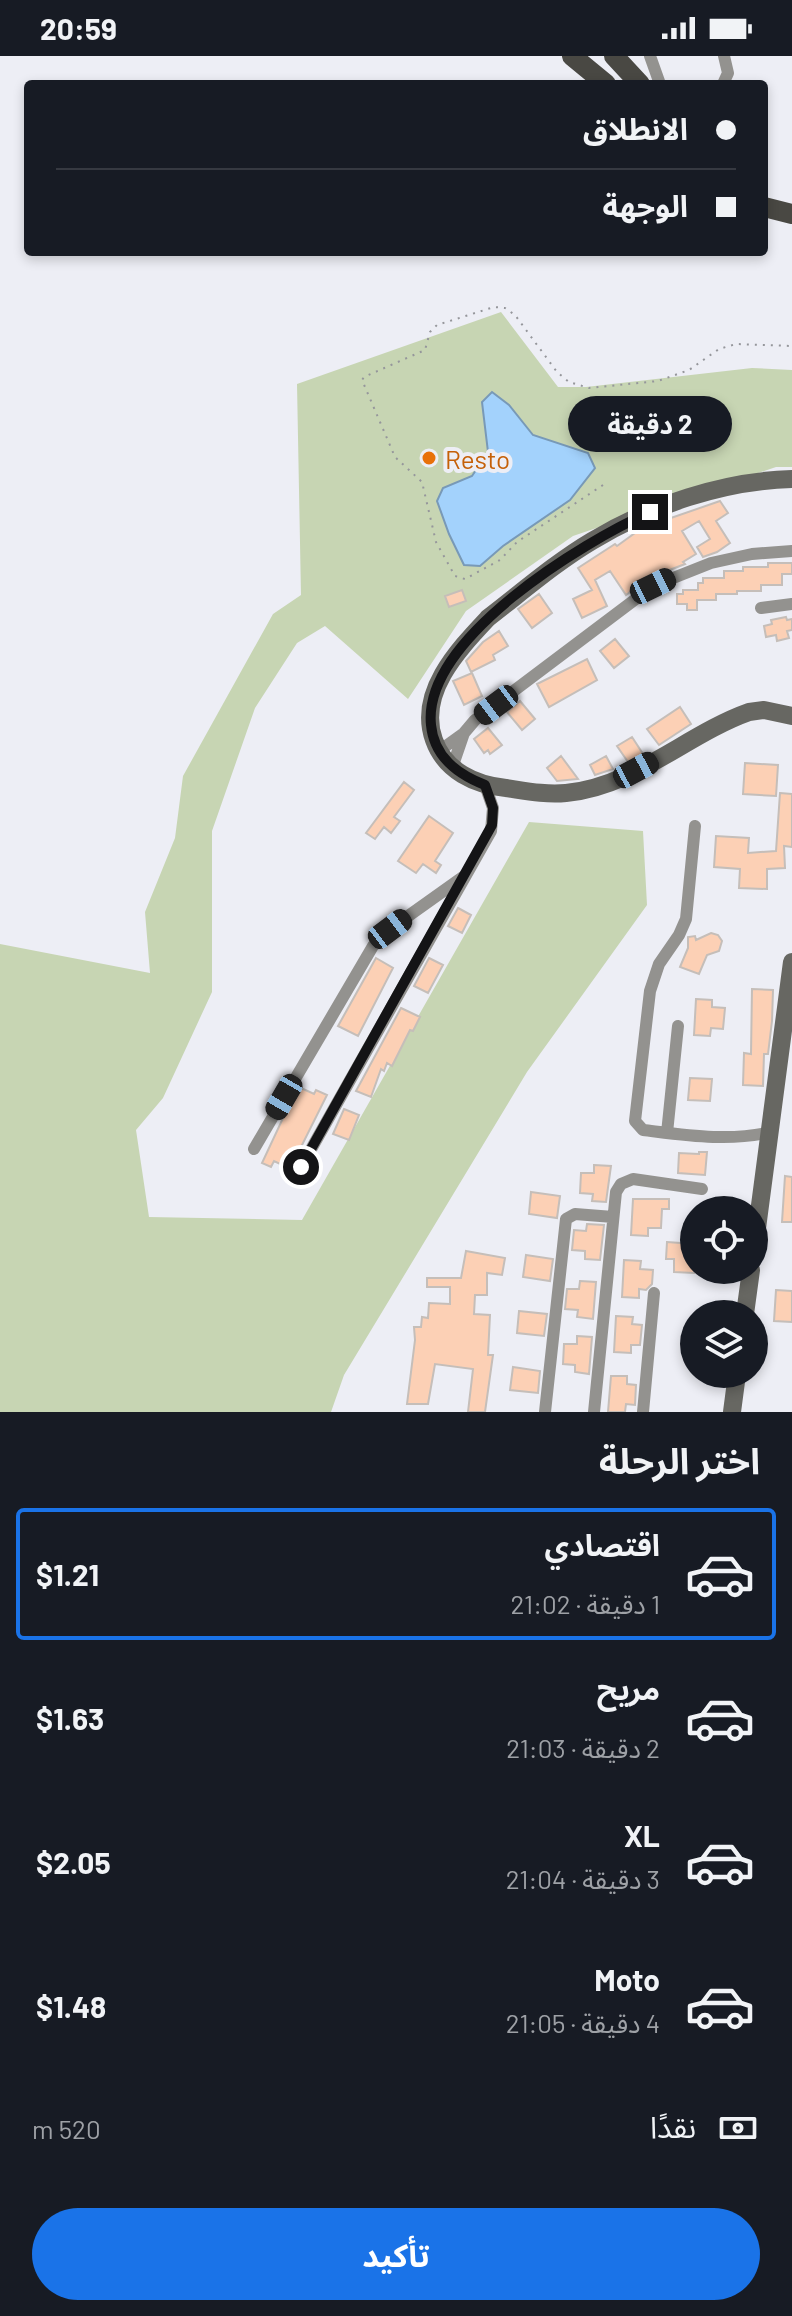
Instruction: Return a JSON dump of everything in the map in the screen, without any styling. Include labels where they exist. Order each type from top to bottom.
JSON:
[{"type":"main road","points":[[572,56],[601,80]]},
{"type":"main road","points":[[614,56],[636,80]]},
{"type":"main road","points":[[768,208],[792,214]]},
{"type":"street","points":[[650,56],[659,80]]},
{"type":"street","points":[[724,56],[728,73],[725,80]]},
{"type":"street","points":[[792,479],[741,484],[667,505],[593,540],[488,618],[462,647],[441,679],[435,691],[430,717],[439,751],[452,768],[485,785],[553,794],[611,783],[735,717],[764,710],[792,716]]},
{"type":"street","points":[[439,751],[464,733],[475,720],[653,586],[691,569],[731,558],[792,551]]},
{"type":"street","points":[[761,608],[792,604]]},
{"type":"street","points":[[452,768],[464,733]]},
{"type":"street","points":[[301,1167],[492,825],[493,808],[485,785]]},
{"type":"street","points":[[695,826],[686,919],[659,964],[650,991],[635,1118],[640,1129],[667,1133],[732,1138],[771,1132]]},
{"type":"street","points":[[254,1149],[373,946],[430,898],[466,875]]},
{"type":"street","points":[[762,1196],[792,962]]},
{"type":"street","points":[[667,1133],[678,1026]]},
{"type":"street","points":[[594,1412],[616,1192],[621,1184],[629,1180],[702,1189]]},
{"type":"street","points":[[545,1412],[566,1219],[575,1214],[613,1217]]},
{"type":"street","points":[[643,1412],[654,1293]]},
{"type":"street","points":[[732,1412],[735,1388]]},
{"type":"path","points":[[603,485],[517,542],[500,560],[465,579],[455,576],[436,542],[422,482],[395,457],[363,385],[364,377],[425,350],[428,337],[437,325],[498,306],[512,312],[563,378],[589,388],[658,381],[689,370],[719,349],[736,344],[792,346]]},
{"type":"green space","points":[[501,312],[558,387],[586,387],[752,368],[792,370],[792,467],[776,467],[573,536],[466,611],[408,699],[325,626],[297,643],[255,708],[212,831],[212,992],[163,1098],[136,1130],[149,1217],[302,1220],[529,822],[643,831],[647,905],[527,1072],[344,1375],[331,1412],[0,1412],[0,944],[150,973],[145,912],[175,838],[183,776],[273,614],[301,595],[297,384]]},
{"type":"water","points":[[492,392],[509,405],[533,435],[588,453],[595,468],[570,500],[503,546],[480,566],[464,565],[437,501],[443,488],[472,476],[488,452],[482,402]]},
{"type":"building","points":[[720,501],[728,513],[716,521],[730,543],[703,557],[697,547],[710,539],[699,521],[682,531],[696,554],[683,562],[685,564],[649,578],[626,595],[610,571],[595,580],[607,606],[582,618],[573,599],[592,590],[578,568],[642,528]]},
{"type":"building","points":[[768,563],[792,563],[792,574],[782,574],[782,585],[761,585],[761,591],[737,591],[737,594],[716,594],[716,600],[697,600],[697,610],[687,610],[687,604],[677,604],[677,594],[683,594],[683,590],[698,590],[698,583],[703,583],[703,578],[724,578],[724,571],[768,567]]},
{"type":"building","points":[[462,590],[466,601],[449,607],[445,596]]},
{"type":"building","points":[[539,594],[552,613],[532,628],[518,609]]},
{"type":"building","points":[[786,617],[787,620],[792,619],[792,630],[787,631],[789,638],[777,641],[776,635],[766,637],[764,626],[772,624],[771,620]]},
{"type":"building","points":[[499,631],[508,646],[493,655],[495,660],[471,672],[466,661],[483,642]]},
{"type":"building","points":[[615,639],[629,656],[614,668],[600,651]]},
{"type":"building","points":[[587,659],[597,680],[549,707],[537,684]]},
{"type":"building","points":[[472,673],[482,696],[464,705],[453,681]]},
{"type":"building","points":[[520,701],[535,719],[522,730],[507,712]]},
{"type":"building","points":[[680,707],[691,724],[659,745],[647,729]]},
{"type":"building","points":[[488,728],[502,745],[490,754],[488,750],[484,753],[474,739]]},
{"type":"building","points":[[632,737],[643,754],[628,762],[617,746]]},
{"type":"building","points":[[561,756],[578,779],[557,781],[547,768]]},
{"type":"building","points":[[606,756],[613,769],[595,775],[590,765]]},
{"type":"building","points":[[745,763],[778,765],[776,796],[743,794]]},
{"type":"building","points":[[404,782],[414,790],[394,817],[400,821],[391,833],[384,827],[375,839],[366,833]]},
{"type":"building","points":[[780,793],[792,794],[792,847],[784,846],[785,868],[767,869],[767,889],[739,888],[740,869],[714,867],[716,836],[749,838],[748,853],[776,851]]},
{"type":"building","points":[[429,816],[453,833],[435,861],[441,865],[436,873],[423,864],[416,873],[398,861]]},
{"type":"building","points":[[458,908],[471,915],[462,933],[448,926]]},
{"type":"building","points":[[711,933],[718,935],[722,941],[719,951],[707,955],[699,974],[680,967],[688,948],[688,937],[695,936],[696,940]]},
{"type":"building","points":[[376,958],[393,968],[358,1036],[338,1026]]},
{"type":"building","points":[[429,958],[443,965],[428,993],[414,986]]},
{"type":"building","points":[[752,989],[773,990],[763,1086],[743,1085],[744,1053],[751,1054]]},
{"type":"building","points":[[696,999],[712,1000],[712,1007],[725,1008],[723,1029],[711,1028],[710,1036],[694,1035]]},
{"type":"building","points":[[401,1008],[420,1017],[413,1031],[410,1030],[392,1066],[387,1063],[384,1071],[381,1069],[371,1097],[356,1091]]},
{"type":"building","points":[[690,1078],[712,1079],[710,1101],[688,1100]]},
{"type":"building","points":[[301,1088],[314,1094],[316,1090],[327,1095],[293,1163],[293,1170],[274,1161],[271,1167],[262,1163],[284,1116]]},
{"type":"building","points":[[344,1109],[359,1115],[349,1140],[333,1134]]},
{"type":"building","points":[[707,1152],[705,1175],[678,1173],[679,1153]]},
{"type":"building","points":[[594,1165],[611,1166],[606,1202],[592,1201],[593,1194],[580,1193],[581,1173],[594,1173]]},
{"type":"building","points":[[785,1176],[792,1177],[792,1222],[782,1222]]},
{"type":"building","points":[[531,1192],[560,1196],[557,1218],[529,1214]]},
{"type":"building","points":[[633,1199],[669,1199],[669,1209],[662,1209],[661,1228],[648,1228],[648,1236],[631,1235]]},
{"type":"building","points":[[587,1224],[604,1225],[600,1260],[585,1259],[585,1251],[572,1250],[574,1230],[586,1231]]},
{"type":"building","points":[[667,1242],[680,1243],[680,1272],[674,1272],[674,1259],[666,1259]]},
{"type":"building","points":[[466,1251],[505,1258],[502,1275],[487,1273],[487,1295],[475,1295],[474,1314],[490,1315],[488,1355],[493,1355],[485,1412],[468,1412],[473,1369],[435,1364],[428,1404],[407,1404],[414,1327],[421,1327],[422,1317],[428,1318],[429,1303],[450,1304],[450,1287],[427,1287],[427,1278],[461,1278]]},
{"type":"building","points":[[526,1255],[553,1259],[550,1281],[523,1277]]},
{"type":"building","points":[[624,1260],[641,1261],[640,1269],[653,1270],[652,1284],[646,1290],[639,1289],[639,1298],[622,1297]]},
{"type":"building","points":[[580,1281],[596,1282],[593,1319],[577,1317],[578,1310],[565,1309],[567,1289],[579,1289]]},
{"type":"building","points":[[776,1290],[792,1291],[792,1322],[774,1321]]},
{"type":"building","points":[[519,1311],[547,1314],[544,1336],[517,1333]]},
{"type":"building","points":[[616,1316],[633,1317],[632,1324],[642,1325],[640,1345],[631,1345],[631,1353],[614,1352]]},
{"type":"building","points":[[577,1336],[592,1337],[589,1374],[575,1372],[575,1365],[563,1364],[564,1344],[577,1344]]},
{"type":"building","points":[[513,1367],[540,1371],[538,1393],[510,1390]]},
{"type":"building","points":[[611,1376],[627,1376],[627,1384],[636,1385],[635,1405],[626,1404],[625,1412],[608,1412]]},
{"type":"place","name":"Resto","points":[[429,458]]},
{"type":"route","points":[[301,1167],[491,831],[494,814],[485,785],[452,768],[435,741],[431,704],[441,679],[462,647],[488,618],[593,540],[650,512]]}]
